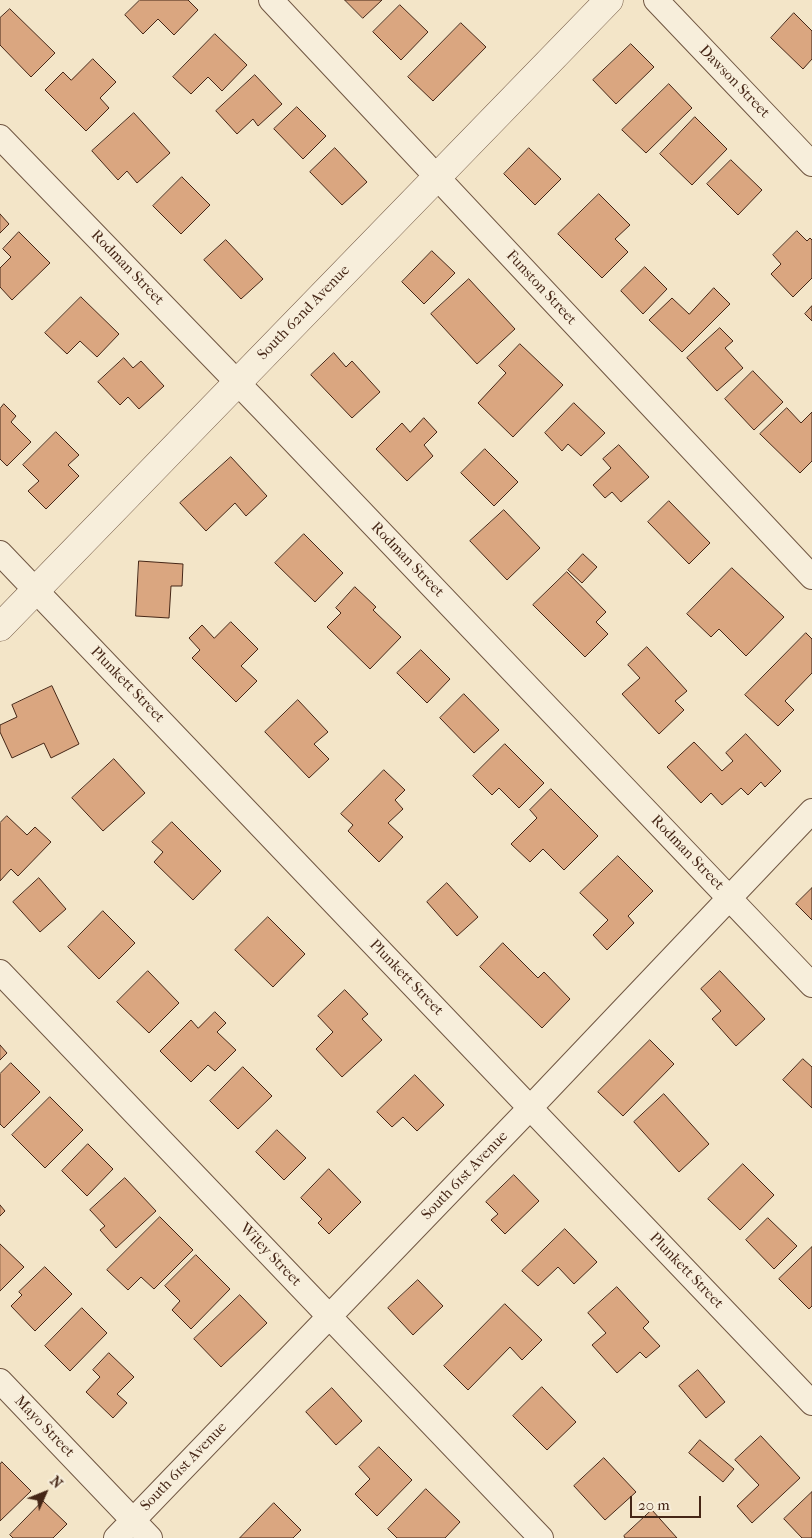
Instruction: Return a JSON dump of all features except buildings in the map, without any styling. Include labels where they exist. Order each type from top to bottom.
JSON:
[{"type":"street","name":"Funston Street","points":[[271,0],[812,576]]},
{"type":"street","name":"South 62nd Avenue","points":[[0,627],[609,0]]},
{"type":"street","name":"Dawson Street","points":[[656,0],[812,164]]},
{"type":"street","name":"Rodman Street","points":[[0,137],[238,383],[812,985]]},
{"type":"street","name":"Plunkett Street","points":[[0,553],[812,1403]]},
{"type":"street","name":"South 61st Avenue","points":[[116,1538],[530,1108],[812,811]]},
{"type":"street","name":"Wiley Street","points":[[0,972],[541,1538]]},
{"type":"street","name":"Mayo Street","points":[[0,1381],[150,1538]]}]
